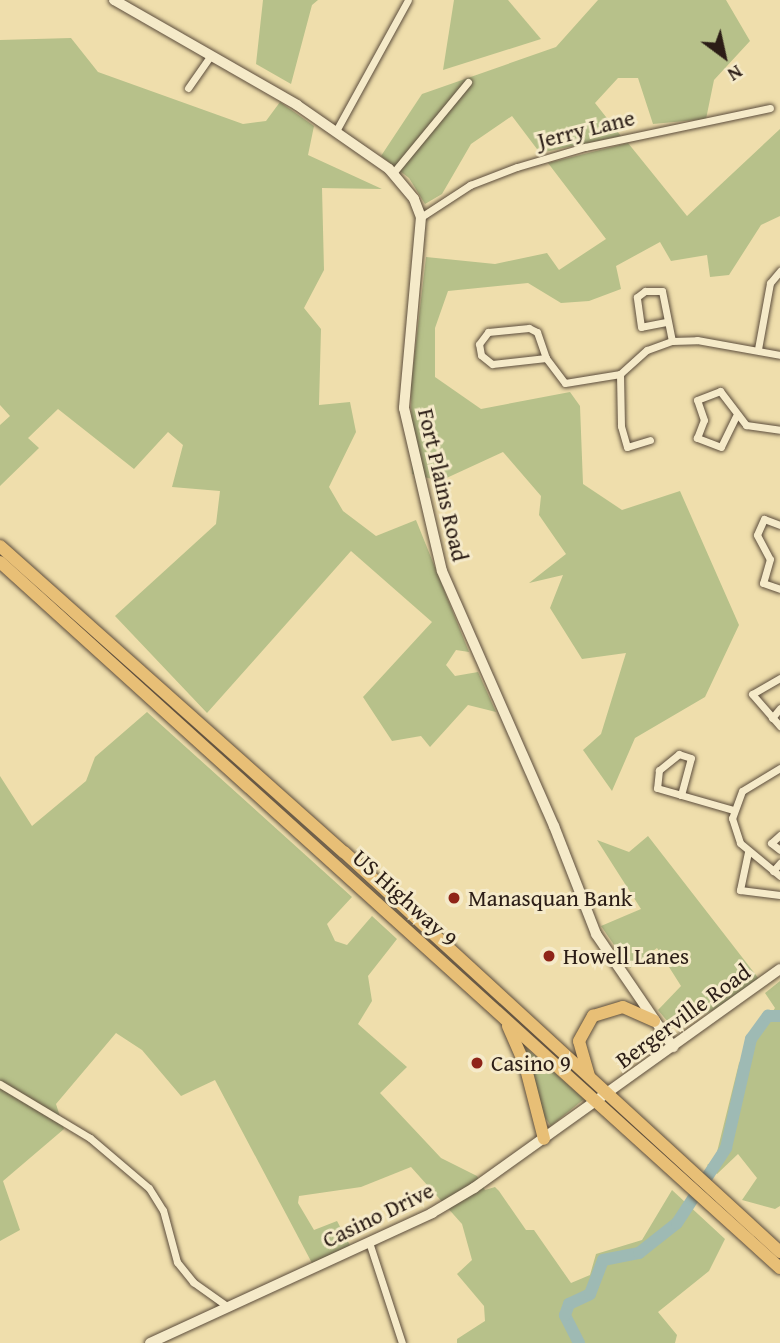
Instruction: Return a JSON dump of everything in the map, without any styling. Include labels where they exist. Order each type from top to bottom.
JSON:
[{"type":"highway","name":"US Highway 9","points":[[0,546],[590,1079],[602,1098]]},
{"type":"highway","name":"US Highway 9","points":[[0,562],[503,1016],[602,1098],[680,1168],[723,1208],[780,1268]]},
{"type":"highway","points":[[590,1079],[579,1041],[593,1016],[623,1007],[654,1021]]},
{"type":"highway","points":[[503,1016],[525,1065],[544,1139]]},
{"type":"highway","name":"US Highway 9","points":[[723,1208],[780,1252]]},
{"type":"street","points":[[114,0],[336,131],[393,173],[409,190],[421,217]]},
{"type":"street","points":[[336,131],[408,0]]},
{"type":"street","points":[[188,88],[211,55]]},
{"type":"street","points":[[393,173],[468,82]]},
{"type":"street","name":"Jerry Lane","points":[[421,217],[470,185],[517,167],[585,147],[770,108]]},
{"type":"street","name":"Fort Plains Road","points":[[421,217],[404,408],[437,554],[596,934],[673,1047]]},
{"type":"street","points":[[758,349],[771,283],[779,274]]},
{"type":"street","points":[[666,322],[640,327],[637,298],[645,291],[662,291],[666,322],[672,341]]},
{"type":"street","points":[[546,359],[492,364],[481,355],[479,344],[488,332],[529,328],[537,332],[546,359],[565,383],[620,374],[647,350],[672,341],[713,341],[780,355]]},
{"type":"street","points":[[620,374],[622,440],[628,447],[636,448],[650,440]]},
{"type":"street","points":[[736,416],[721,447],[697,438],[704,420],[697,400],[720,391],[736,416],[746,425],[780,430]]},
{"type":"street","points":[[780,525],[764,519],[757,535],[770,559],[763,583],[780,589]]},
{"type":"street","points":[[780,678],[752,694],[780,726]]},
{"type":"street","points":[[772,718],[780,708]]},
{"type":"street","points":[[681,795],[691,758],[679,754],[659,769],[657,788],[681,795],[733,810]]},
{"type":"street","points":[[780,768],[750,784],[733,810],[736,836],[748,852],[777,874],[780,863]]},
{"type":"street","points":[[780,835],[771,843],[780,850]]},
{"type":"street","points":[[748,852],[740,890],[780,895]]},
{"type":"street","name":"Bergerville Road","points":[[602,1098],[780,969]]},
{"type":"street","points":[[0,1084],[90,1138],[149,1188],[163,1210],[175,1256],[187,1277],[228,1307]]},
{"type":"street","name":"Casino Drive","points":[[150,1343],[369,1242],[474,1188],[602,1098]]},
{"type":"street","points":[[369,1242],[402,1343]]},
{"type":"green space","points":[[263,0],[318,0],[312,5],[291,84],[256,64]]},
{"type":"green space","points":[[454,0],[508,0],[541,39],[443,70]]},
{"type":"green space","points":[[598,0],[726,0],[750,41],[714,80],[706,119],[653,124],[638,78],[618,78],[595,103],[621,136],[540,153],[512,116],[471,144],[442,194],[425,204],[409,178],[381,156],[422,94],[556,47]]},
{"type":"green space","points":[[71,38],[98,72],[243,124],[266,121],[280,102],[314,126],[308,155],[382,189],[322,188],[324,270],[304,308],[321,329],[319,405],[350,402],[356,432],[329,487],[343,511],[376,536],[416,520],[469,652],[456,650],[446,665],[455,676],[478,672],[496,712],[468,705],[430,747],[421,736],[392,741],[363,697],[432,622],[351,551],[207,713],[115,616],[216,524],[220,491],[172,487],[183,445],[168,432],[134,469],[58,409],[28,438],[39,448],[0,486],[0,425],[10,416],[0,405],[0,40]]},
{"type":"green space","points":[[780,129],[780,216],[761,225],[729,275],[710,277],[707,255],[671,261],[660,242],[616,266],[621,289],[589,301],[561,303],[528,283],[448,291],[435,328],[435,377],[481,409],[570,392],[580,406],[583,484],[622,510],[680,491],[739,625],[705,697],[635,738],[612,791],[583,750],[601,734],[626,653],[582,659],[550,608],[563,575],[529,583],[566,554],[539,515],[541,496],[503,452],[440,481],[412,474],[411,385],[426,257],[495,264],[547,253],[559,270],[606,239],[548,163],[628,143],[687,216]]},
{"type":"green space","points":[[147,712],[352,897],[327,924],[335,941],[347,945],[372,916],[397,939],[368,976],[372,1001],[358,1024],[407,1067],[380,1093],[441,1158],[477,1176],[485,1190],[495,1187],[526,1230],[534,1230],[571,1283],[590,1275],[596,1254],[642,1240],[672,1190],[725,1239],[709,1271],[658,1312],[677,1335],[675,1343],[457,1343],[457,1339],[485,1321],[484,1306],[457,1274],[472,1260],[462,1224],[411,1167],[361,1187],[299,1196],[298,1203],[314,1230],[337,1221],[351,1247],[313,1265],[215,1080],[181,1096],[142,1050],[116,1033],[56,1104],[64,1129],[3,1181],[20,1230],[0,1241],[0,776],[32,826],[86,781],[95,757]]},
{"type":"green space","points":[[648,836],[759,979],[720,1007],[673,1028],[658,1010],[681,986],[657,948],[630,968],[601,926],[641,909],[597,840],[629,852]]},
{"type":"green space","points":[[780,981],[780,1206],[775,1209],[742,1200],[757,1178],[738,1154],[717,1174],[707,1165],[715,1160],[739,1063],[775,1008],[765,993]]},
{"type":"green space","points":[[525,1047],[584,1099],[551,1126],[544,1116]]},
{"type":"waterway","points":[[579,1343],[565,1315],[569,1304],[590,1294],[603,1260],[639,1253],[677,1223],[726,1148],[751,1039],[768,1016],[780,1016]]},
{"type":"place","name":"Manasquan Bank","points":[[454,898]]},
{"type":"place","name":"Howell Lanes","points":[[549,956]]},
{"type":"place","name":"Casino 9","points":[[477,1063]]}]
